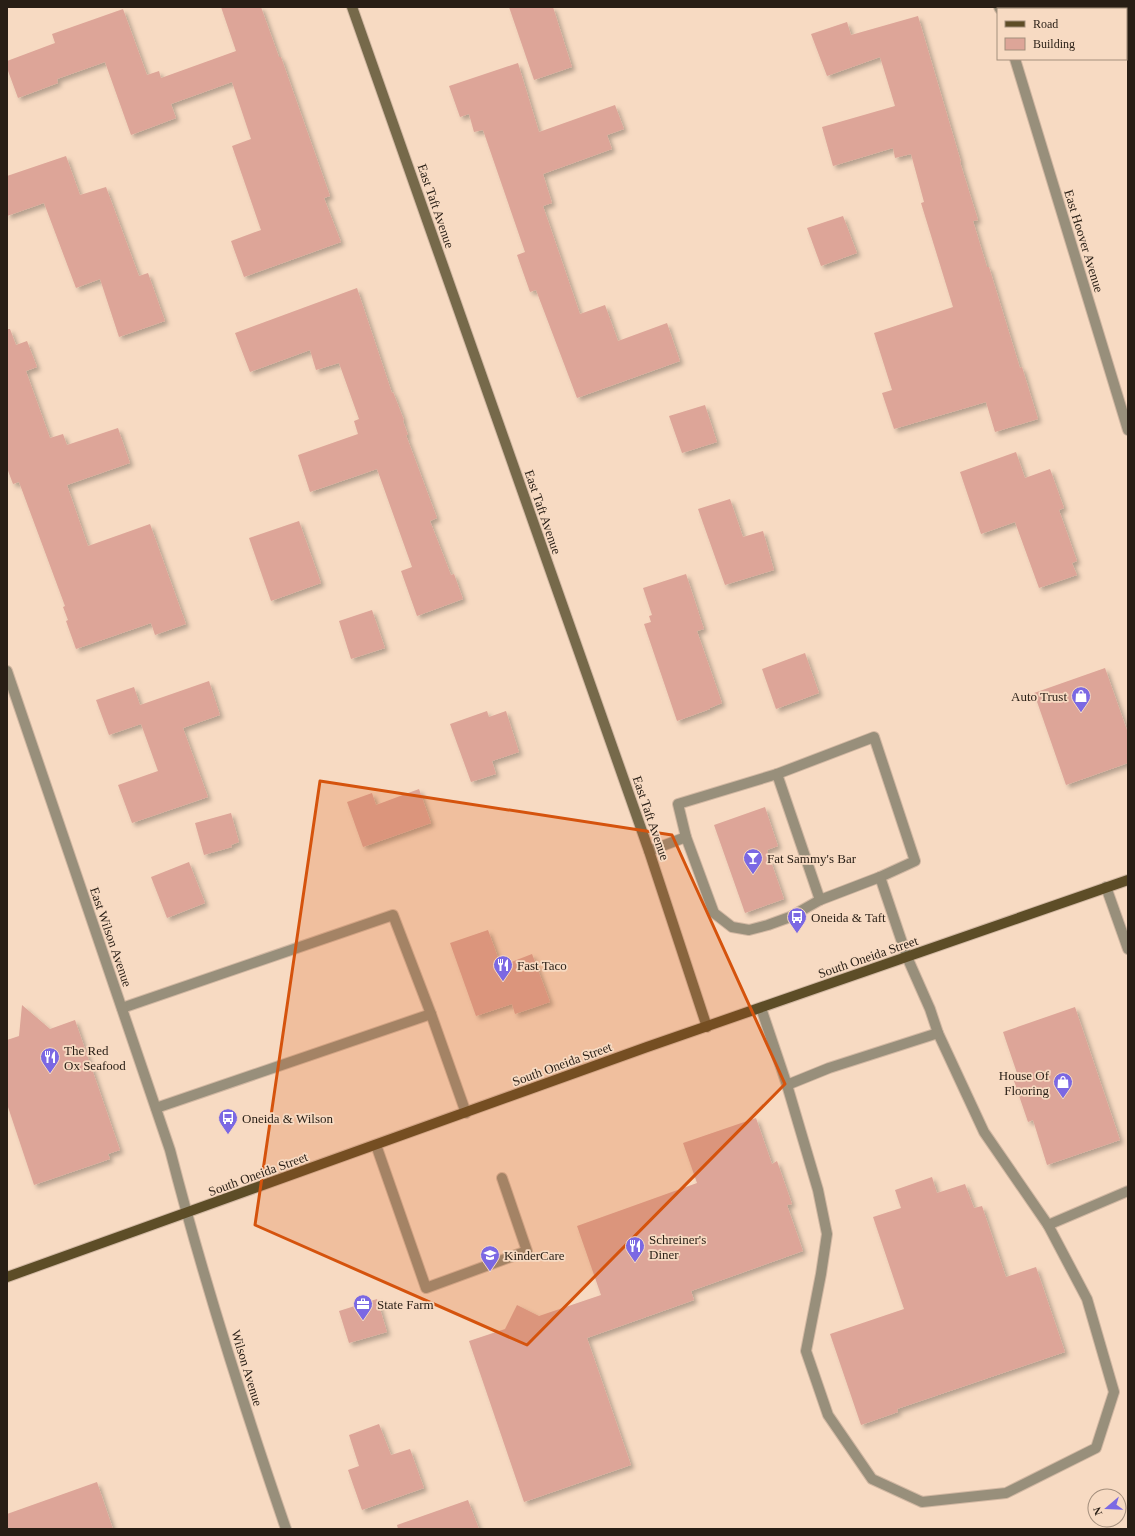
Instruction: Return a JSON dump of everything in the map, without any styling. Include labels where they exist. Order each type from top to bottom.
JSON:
[{"type":"main road","name":"South Oneida Street","points":[[7,1277],[707,1027],[1128,880]]},
{"type":"street","name":"East Taft Avenue","points":[[352,7],[649,851],[707,1027]]},
{"type":"street","name":"East Hoover Avenue","points":[[1015,60],[1128,430]]},
{"type":"street","name":"East Wilson Avenue","points":[[7,671],[170,1150],[187,1213]]},
{"type":"street","points":[[874,737],[915,861],[880,877],[820,900],[790,917],[768,925],[749,930],[732,927],[714,913],[686,836],[678,804],[777,774],[874,737]]},
{"type":"street","points":[[777,774],[820,900]]},
{"type":"street","points":[[649,851],[686,836]]},
{"type":"street","points":[[761,1008],[787,1085],[818,1190],[827,1234],[806,1351],[828,1415],[872,1479],[922,1502],[1006,1492],[1096,1448],[1114,1392],[1087,1299],[1048,1225],[984,1132],[938,1033],[930,1009],[907,957],[880,877]]},
{"type":"street","points":[[1106,887],[1128,950]]},
{"type":"street","points":[[122,1008],[394,914],[466,1113]]},
{"type":"street","points":[[156,1108],[431,1014]]},
{"type":"street","points":[[787,1085],[829,1068],[938,1033]]},
{"type":"street","points":[[376,1145],[426,1288],[527,1252],[502,1178]]},
{"type":"street","points":[[1048,1225],[1128,1191]]},
{"type":"street","name":"Wilson Avenue","points":[[187,1213],[255,1437],[286,1529]]},
{"type":"highlighted area","points":[[320,781],[672,835],[785,1084],[527,1345],[255,1225]]},
{"type":"building","points":[[221,7],[261,7],[279,57],[281,57],[330,196],[324,198],[341,242],[244,277],[231,241],[261,230],[232,146],[251,139],[232,82],[171,104],[176,118],[131,135],[105,62],[57,79],[58,83],[18,98],[7,68],[7,61],[55,43],[52,34],[123,9],[147,75],[159,71],[161,78],[236,51]]},
{"type":"building","points":[[509,7],[553,7],[572,67],[534,80]]},
{"type":"building","points":[[918,16],[978,220],[973,221],[1038,419],[995,432],[986,402],[894,429],[882,393],[892,390],[874,333],[953,307],[921,203],[924,202],[911,154],[895,158],[893,148],[833,166],[822,127],[895,106],[880,57],[827,76],[811,34],[847,22],[851,35]]},
{"type":"building","points":[[518,63],[539,132],[615,105],[624,129],[607,135],[612,149],[543,174],[552,203],[543,206],[580,314],[605,305],[618,341],[667,323],[680,361],[577,398],[536,290],[530,292],[517,255],[525,252],[483,130],[474,132],[469,114],[460,117],[449,86]]},
{"type":"building","points":[[66,156],[80,195],[106,187],[139,276],[148,273],[165,321],[119,337],[100,279],[76,288],[44,203],[7,216],[7,176]]},
{"type":"building","points":[[843,216],[857,253],[821,266],[807,228]]},
{"type":"building","points":[[357,288],[392,393],[393,392],[404,420],[403,421],[408,435],[406,435],[437,518],[430,521],[451,575],[454,574],[463,599],[417,616],[401,571],[412,567],[377,469],[310,492],[298,455],[358,434],[354,421],[359,419],[339,363],[316,370],[310,350],[250,372],[235,333]]},
{"type":"building","points":[[7,329],[10,329],[16,345],[27,341],[37,367],[26,371],[50,438],[63,434],[67,445],[118,428],[130,463],[67,485],[88,546],[150,524],[186,624],[155,635],[151,623],[76,649],[66,621],[68,620],[63,607],[65,606],[19,482],[13,484],[7,468]]},
{"type":"building","points":[[705,405],[717,442],[682,453],[669,416]]},
{"type":"building","points":[[1016,452],[1025,478],[1050,469],[1064,508],[1059,510],[1077,561],[1072,563],[1077,575],[1039,588],[1015,522],[981,534],[960,472]]},
{"type":"building","points":[[730,499],[743,537],[763,531],[774,570],[725,585],[698,509]]},
{"type":"building","points":[[299,521],[321,583],[271,601],[249,538]]},
{"type":"building","points":[[686,574],[704,629],[697,631],[722,703],[677,721],[644,624],[651,622],[649,616],[652,615],[643,588]]},
{"type":"building","points":[[372,610],[385,648],[351,659],[339,621]]},
{"type":"building","points":[[805,653],[819,693],[776,709],[762,669]]},
{"type":"building","name":"Auto Trust","points":[[1105,668],[1128,733],[1128,763],[1066,785],[1034,693]]},
{"type":"building","points":[[209,681],[220,715],[183,728],[208,797],[132,823],[118,785],[158,771],[141,724],[109,735],[96,700],[134,687],[140,705]]},
{"type":"building","points":[[487,711],[489,717],[506,711],[519,752],[492,761],[496,774],[471,782],[450,724]]},
{"type":"building","points":[[419,789],[431,823],[363,847],[347,802],[372,793],[376,805]]},
{"type":"building","name":"Fat Sammy's Bar","points":[[765,807],[778,846],[767,850],[784,899],[745,913],[714,825]]},
{"type":"building","points":[[231,813],[239,842],[231,845],[232,847],[204,855],[195,823]]},
{"type":"building","points":[[189,862],[205,903],[167,918],[151,877]]},
{"type":"building","name":"Fast Taco","points":[[488,930],[501,966],[532,954],[550,1002],[515,1014],[512,1004],[476,1016],[450,943]]},
{"type":"building","name":"The Red Ox Seafood","points":[[22,1005],[50,1029],[75,1020],[120,1150],[108,1154],[110,1159],[34,1185],[7,1104],[7,1040],[19,1036]]},
{"type":"building","name":"House Of Flooring","points":[[1075,1007],[1120,1140],[1047,1165],[1033,1120],[1028,1122],[1013,1078],[1018,1076],[1003,1032]]},
{"type":"building","points":[[756,1118],[772,1164],[777,1161],[792,1204],[787,1205],[803,1251],[691,1291],[694,1300],[587,1338],[631,1465],[524,1502],[469,1341],[505,1329],[517,1305],[539,1316],[601,1295],[577,1226],[697,1183],[683,1143]]},
{"type":"building","points":[[932,1177],[937,1193],[965,1184],[974,1208],[982,1206],[1006,1277],[1036,1267],[1065,1352],[897,1409],[898,1412],[861,1425],[830,1334],[904,1309],[873,1217],[901,1208],[895,1190]]},
{"type":"building","name":"State Farm","points":[[377,1299],[387,1332],[349,1343],[339,1311]]},
{"type":"building","points":[[379,1424],[391,1455],[410,1449],[424,1488],[362,1510],[348,1470],[359,1466],[349,1435]]},
{"type":"building","points":[[97,1482],[113,1529],[7,1529],[7,1514]]},
{"type":"building","points":[[468,1500],[479,1529],[398,1529],[397,1525]]},
{"type":"place","name":"Auto Trust","points":[[1081,713]]},
{"type":"place","name":"Fat Sammy's Bar","points":[[753,875]]},
{"type":"place","name":"Oneida & Taft","points":[[797,934]]},
{"type":"place","name":"Fast Taco","points":[[503,982]]},
{"type":"place","name":"The Red Ox Seafood","points":[[50,1074]]},
{"type":"place","name":"House Of Flooring","points":[[1063,1099]]},
{"type":"place","name":"Oneida & Wilson","points":[[228,1135]]},
{"type":"place","name":"Schreiner's Diner","points":[[635,1263]]},
{"type":"place","name":"KinderCare","points":[[490,1272]]},
{"type":"place","name":"State Farm","points":[[363,1321]]}]
